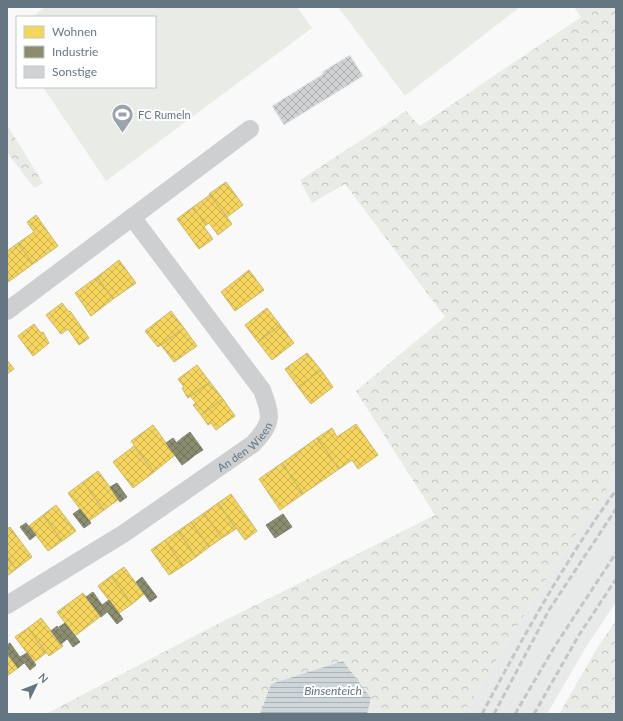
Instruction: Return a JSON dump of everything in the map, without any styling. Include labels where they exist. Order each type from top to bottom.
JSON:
[{"type":"street","points":[[7,311],[250,129]]},
{"type":"street","name":"An den Wieen","points":[[7,605],[123,534],[253,444],[266,430],[270,412],[262,390],[132,217]]},
{"type":"shaded area","points":[[616,475],[616,602],[586,647],[547,714],[463,714],[547,578]]},
{"type":"green space","name":"FC Rumeln","points":[[45,7],[297,7],[312,28],[106,181],[44,88],[156,88],[156,16],[33,16]]},
{"type":"green space","points":[[338,7],[520,7],[405,96]]},
{"type":"green space","points":[[574,7],[616,7],[616,475],[547,578],[463,714],[367,714],[371,698],[271,684],[260,714],[46,714],[196,635],[435,515],[356,391],[445,317],[345,184],[312,203],[300,180],[406,111],[420,126],[581,17]]},
{"type":"green space","points":[[7,125],[43,183],[34,188],[7,152]]},
{"type":"green space","points":[[616,621],[616,714],[559,714],[599,645]]},
{"type":"water","name":"Binsenteich","points":[[343,661],[371,698],[367,714],[260,714],[271,684]]},
{"type":"building: Wohnen","points":[[226,182],[243,205],[227,217],[209,194]]},
{"type":"building: Wohnen","points":[[210,195],[232,224],[218,235],[209,223],[206,225],[193,207]]},
{"type":"building: Wohnen","points":[[193,207],[206,225],[204,227],[213,239],[199,249],[177,219]]},
{"type":"building: Wohnen","points":[[36,215],[58,246],[33,264],[18,243],[34,232],[27,222]]},
{"type":"building: Wohnen","points":[[18,243],[33,264],[8,282],[7,251]]},
{"type":"building: Wohnen","points":[[119,260],[136,283],[113,299],[97,277]]},
{"type":"building: Wohnen","points":[[249,270],[264,290],[235,311],[221,292]]},
{"type":"building: Wohnen","points":[[97,277],[113,299],[91,316],[75,293]]},
{"type":"building: Wohnen","points":[[62,303],[69,312],[70,311],[89,338],[79,345],[68,329],[61,334],[46,315]]},
{"type":"building: Wohnen","points":[[267,308],[280,325],[258,342],[245,325]]},
{"type":"building: Wohnen","points":[[171,311],[184,328],[158,347],[145,331]]},
{"type":"building: Wohnen","points":[[34,324],[41,333],[43,332],[49,343],[33,356],[18,336]]},
{"type":"building: Wohnen","points":[[280,325],[294,343],[272,360],[258,342]]},
{"type":"building: Wohnen","points":[[184,328],[197,346],[174,362],[161,345]]},
{"type":"building: Wohnen","points":[[307,353],[321,370],[298,387],[285,369]]},
{"type":"building: Wohnen","points":[[7,360],[14,369],[7,374]]},
{"type":"building: Wohnen","points":[[197,365],[210,382],[188,398],[182,388],[184,387],[178,379]]},
{"type":"building: Wohnen","points":[[321,370],[333,387],[311,404],[298,387]]},
{"type":"building: Wohnen","points":[[210,382],[223,399],[201,415],[193,405],[196,403],[190,396]]},
{"type":"building: Wohnen","points":[[223,399],[235,416],[216,430],[211,423],[208,425],[201,415]]},
{"type":"building: Wohnen","points":[[356,424],[378,455],[358,469],[352,460],[339,469],[317,438],[332,428],[337,437]]},
{"type":"building: Wohnen","points":[[153,425],[175,455],[154,472],[131,441]]},
{"type":"building: Wohnen","points":[[317,438],[339,469],[303,494],[282,463]]},
{"type":"building: Wohnen","points":[[134,446],[154,472],[133,488],[113,462]]},
{"type":"building: Wohnen","points":[[282,463],[303,494],[280,510],[259,479]]},
{"type":"building: Wohnen","points":[[98,471],[119,499],[104,510],[83,482]]},
{"type":"building: Wohnen","points":[[83,482],[104,510],[89,521],[68,493]]},
{"type":"building: Wohnen","points":[[231,494],[257,531],[245,540],[218,503]]},
{"type":"building: Wohnen","points":[[218,503],[236,529],[222,538],[204,513]]},
{"type":"building: Wohnen","points":[[56,505],[76,531],[62,541],[43,515]]},
{"type":"building: Wohnen","points":[[204,513],[222,538],[209,547],[191,522]]},
{"type":"building: Wohnen","points":[[43,515],[62,541],[48,551],[29,526]]},
{"type":"building: Wohnen","points":[[191,522],[209,547],[196,557],[178,531]]},
{"type":"building: Wohnen","points":[[10,527],[32,557],[16,569],[7,556],[7,529]]},
{"type":"building: Wohnen","points":[[178,531],[196,557],[183,566],[165,540]]},
{"type":"building: Wohnen","points":[[165,540],[183,566],[169,575],[151,550]]},
{"type":"building: Wohnen","points":[[7,556],[16,569],[7,576]]},
{"type":"building: Wohnen","points":[[124,567],[144,594],[132,604],[111,576]]},
{"type":"building: Wohnen","points":[[111,576],[132,604],[119,613],[98,586]]},
{"type":"building: Wohnen","points":[[83,593],[101,616],[75,636],[57,612]]},
{"type":"building: Wohnen","points":[[41,618],[63,646],[49,656],[28,628]]},
{"type":"building: Wohnen","points":[[28,628],[46,653],[34,662],[15,637]]},
{"type":"building: Wohnen","points":[[7,653],[18,668],[7,676]]},
{"type":"building: Industrie","points":[[190,432],[203,450],[195,455],[182,438]]},
{"type":"building: Industrie","points":[[173,438],[189,460],[182,465],[166,443]]},
{"type":"building: Industrie","points":[[182,438],[195,455],[189,460],[176,443]]},
{"type":"building: Industrie","points":[[117,483],[127,497],[120,502],[110,487]]},
{"type":"building: Industrie","points":[[80,509],[91,523],[84,528],[73,514]]},
{"type":"building: Industrie","points":[[283,514],[292,527],[275,538],[266,525]]},
{"type":"building: Industrie","points":[[26,523],[36,535],[30,540],[20,527]]},
{"type":"building: Industrie","points":[[142,577],[157,597],[150,602],[136,582]]},
{"type":"building: Industrie","points":[[93,592],[107,612],[101,617],[86,597]]},
{"type":"building: Industrie","points":[[109,600],[123,619],[117,624],[102,605]]},
{"type":"building: Industrie","points":[[65,623],[80,642],[73,647],[59,627]]},
{"type":"building: Industrie","points":[[57,626],[67,639],[61,644],[51,631]]},
{"type":"building: Industrie","points":[[10,643],[24,663],[18,668],[7,653],[7,645]]},
{"type":"building: Industrie","points":[[27,653],[36,665],[30,670],[20,657]]},
{"type":"building: Sonstige","points":[[350,55],[363,76],[284,125],[272,106]]},
{"type":"railway","points":[[482,714],[545,600],[579,544],[616,490]]},
{"type":"railway","points":[[494,714],[549,610],[616,509]]},
{"type":"railway","points":[[515,714],[555,646],[616,553]]},
{"type":"railway","points":[[534,714],[579,635],[616,579]]},
{"type":"place","name":"FC Rumeln","points":[[122,134]]}]
